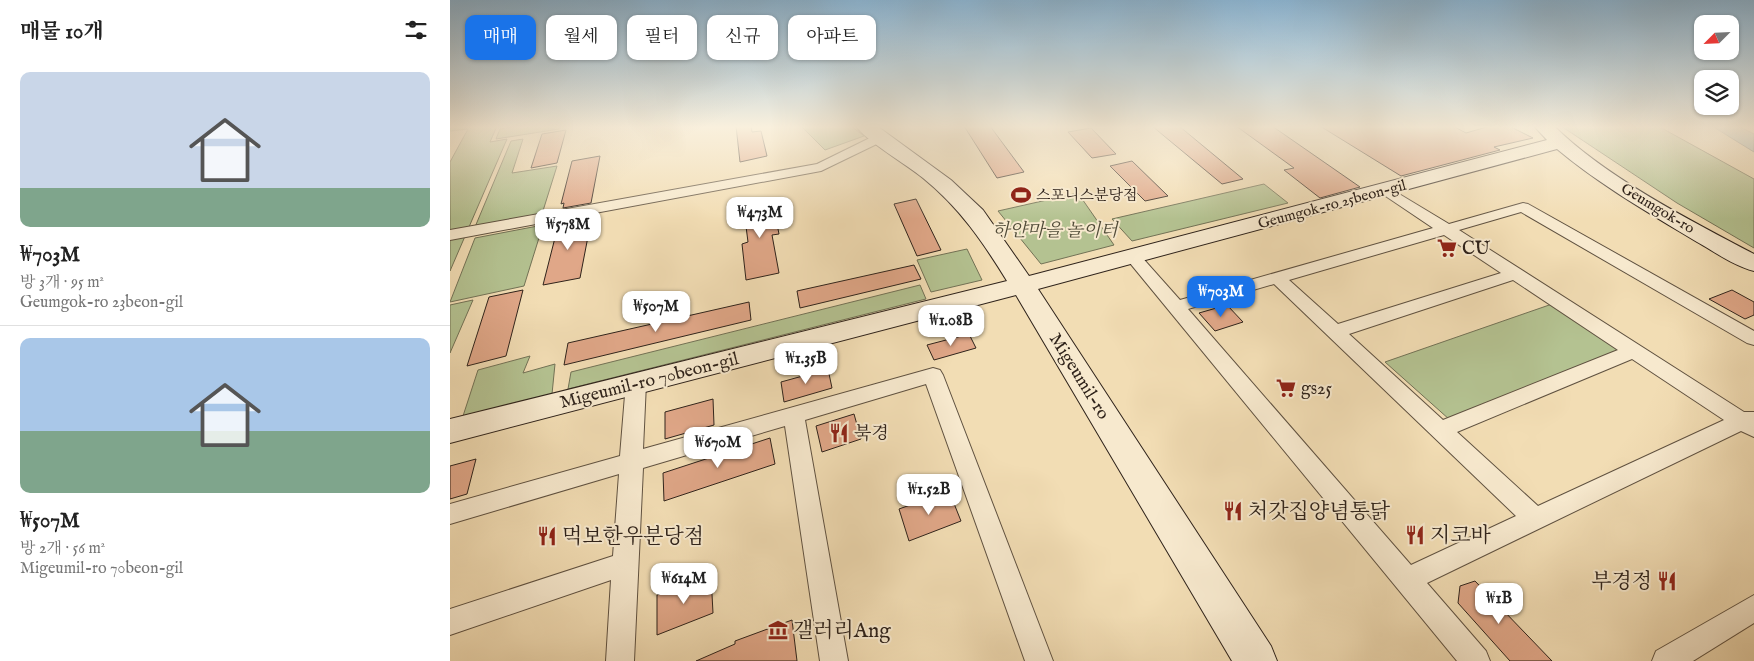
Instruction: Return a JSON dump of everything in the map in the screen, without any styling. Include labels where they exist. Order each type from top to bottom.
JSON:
[{"type":"street","points":[[450,235],[821,168],[837,157]]},
{"type":"street","name":"Migeumil-ro","points":[[908,157],[968,207],[1022,284],[1256,661]]},
{"type":"street","name":"Geumgok-ro 25beon-gil","points":[[1022,284],[1134,257],[1507,157]]},
{"type":"street","name":"Geumgok-ro","points":[[1579,157],[1673,218],[1754,264]]},
{"type":"street","points":[[1386,190],[1633,351],[1750,422]]},
{"type":"street","points":[[1176,307],[1523,207],[1754,339]]},
{"type":"street","points":[[1134,257],[1476,661]]},
{"type":"street","points":[[1334,332],[1515,274]]},
{"type":"street","points":[[1277,278],[1535,518]]},
{"type":"street","name":"Migeumil-ro 70beon-gil","points":[[450,431],[1022,284]]},
{"type":"street","points":[[1439,430],[1633,351]]},
{"type":"street","points":[[450,514],[933,375],[1039,661]]},
{"type":"street","points":[[620,661],[636,383]]},
{"type":"street","points":[[794,415],[834,661]]},
{"type":"street","points":[[1407,579],[1535,518],[1750,422]]},
{"type":"street","points":[[450,622],[626,563]]},
{"type":"street","points":[[1666,661],[1754,608]]},
{"type":"green space","points":[[453,157],[499,157],[450,271],[450,162]]},
{"type":"green space","points":[[504,157],[517,157],[512,173],[557,166],[542,214],[475,227]]},
{"type":"green space","points":[[1607,157],[1714,157],[1754,179],[1754,248],[1677,203]]},
{"type":"green space","points":[[1264,184],[1288,203],[1132,241],[1112,219]]},
{"type":"green space","name":"하얀마을 놀이터","points":[[1078,193],[1114,245],[1041,264],[998,211]]},
{"type":"green space","points":[[543,225],[524,286],[450,302],[475,238]]},
{"type":"green space","points":[[967,249],[982,280],[931,292],[917,260]]},
{"type":"green space","points":[[920,285],[926,299],[568,389],[571,372]]},
{"type":"green space","points":[[473,300],[450,353],[450,305]]},
{"type":"green space","points":[[1555,303],[1626,350],[1450,420],[1385,362]]},
{"type":"green space","points":[[530,356],[523,373],[555,364],[552,394],[463,416],[478,370]]},
{"type":"building","points":[[535,157],[559,157],[557,163],[531,168]]},
{"type":"building","points":[[600,157],[591,203],[563,208],[564,203],[561,204],[572,161]]},
{"type":"building","points":[[739,157],[763,157],[740,162]]},
{"type":"building","points":[[984,157],[1013,157],[1024,172],[997,178]]},
{"type":"building","points":[[1189,157],[1216,157],[1243,179],[1222,184]]},
{"type":"building","points":[[1279,157],[1317,157],[1360,187],[1320,198],[1284,170],[1294,168]]},
{"type":"building","points":[[1370,157],[1474,157],[1401,176]]},
{"type":"building","points":[[1132,161],[1168,196],[1145,201],[1110,166]]},
{"type":"building","points":[[762,199],[762,201],[772,199],[779,234],[772,235],[779,273],[746,280],[742,244],[748,242],[743,203]]},
{"type":"building","points":[[916,199],[941,250],[917,256],[894,204]]},
{"type":"building","points":[[588,216],[587,222],[591,221],[580,278],[543,285],[559,222]]},
{"type":"building","points":[[914,265],[921,279],[800,308],[797,291]]},
{"type":"building","points":[[523,290],[506,356],[467,366],[489,297]]},
{"type":"building","points":[[1732,290],[1754,302],[1754,315],[1745,319],[1709,299]]},
{"type":"building","points":[[749,302],[751,320],[564,365],[568,343]]},
{"type":"building","points":[[1227,305],[1243,322],[1215,331],[1199,313]]},
{"type":"building","points":[[969,334],[976,348],[934,360],[927,345]]},
{"type":"building","points":[[828,369],[832,388],[784,402],[781,382]]},
{"type":"building","points":[[713,399],[714,425],[665,439],[665,412]]},
{"type":"building","name":"북경","points":[[854,414],[861,439],[822,452],[816,426]]},
{"type":"building","points":[[770,438],[775,464],[664,501],[663,473]]},
{"type":"building","points":[[476,459],[467,494],[450,499],[450,466]]},
{"type":"building","points":[[949,491],[961,521],[909,541],[899,509]]},
{"type":"building","points":[[711,576],[713,613],[657,635],[657,595]]},
{"type":"building","points":[[1475,581],[1552,661],[1510,661],[1458,603],[1460,586]]},
{"type":"building","name":"갤러리Ang","points":[[792,620],[797,661],[696,661],[735,644],[735,641]]},
{"type":"place","name":"스포니스분당점","points":[[1021,195]]},
{"type":"place","name":"CU","points":[[1447,248]]},
{"type":"place","name":"gs25","points":[[1286,388]]},
{"type":"place","name":"북경","points":[[839,433]]},
{"type":"place","name":"처갓집양념통닭","points":[[1233,511]]},
{"type":"place","name":"지코바","points":[[1415,535]]},
{"type":"place","name":"먹보한우분당점","points":[[547,536]]},
{"type":"place","name":"부경정","points":[[1667,581]]},
{"type":"place","name":"갤러리Ang","points":[[778,630]]}]
